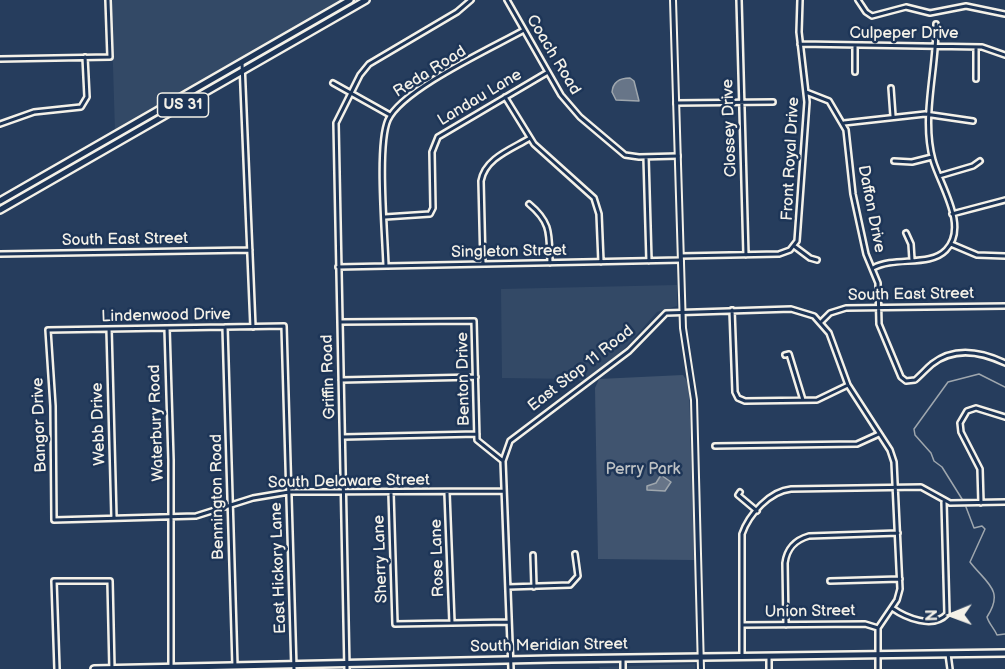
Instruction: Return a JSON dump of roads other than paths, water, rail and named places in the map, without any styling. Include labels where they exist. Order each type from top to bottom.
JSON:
[{"type":"main road","name":"US 31","points":[[0,201],[350,0]]},
{"type":"main road","name":"US 31","points":[[0,210],[366,0]]},
{"type":"main road","points":[[673,0],[683,310],[694,400],[701,669]]},
{"type":"main road","name":"South Meridian Street","points":[[94,669],[1005,653]]},
{"type":"street","points":[[0,59],[110,57],[108,0]]},
{"type":"street","name":"Griffin Road","points":[[347,666],[334,131],[338,115],[362,73],[372,61],[455,14],[471,0]]},
{"type":"street","name":"Coach Road","points":[[507,0],[564,99],[580,117],[625,155],[678,156]]},
{"type":"street","name":"Clossey Drive","points":[[739,0],[746,255]]},
{"type":"street","name":"Front Royal Drive","points":[[794,246],[799,232],[806,92],[800,44],[800,0]]},
{"type":"street","points":[[858,0],[867,14],[874,15],[905,7],[930,13],[965,6],[1005,15]]},
{"type":"street","points":[[873,268],[892,261],[936,258],[951,244],[955,231],[952,214],[932,157],[931,114],[936,24]]},
{"type":"street","name":"Reda Road","points":[[386,266],[383,141],[390,115],[410,95],[524,30]]},
{"type":"street","name":"Culpeper Drive","points":[[800,44],[976,47],[993,49],[1005,55]]},
{"type":"street","points":[[855,45],[855,72]]},
{"type":"street","points":[[976,47],[976,79]]},
{"type":"street","points":[[0,124],[39,111],[81,107],[87,97],[85,57]]},
{"type":"street","points":[[242,63],[253,327]]},
{"type":"street","name":"Landau Lane","points":[[385,217],[423,216],[430,213],[433,208],[432,152],[436,139],[444,131],[548,72]]},
{"type":"street","points":[[333,83],[390,115]]},
{"type":"street","points":[[891,88],[894,116]]},
{"type":"street","name":"Daffon Drive","points":[[806,92],[829,100],[844,123],[853,194],[866,254],[878,283],[881,334],[905,380],[915,381],[934,362],[955,354],[981,353],[1005,363]]},
{"type":"street","points":[[504,97],[530,138],[594,198],[599,214],[601,262]]},
{"type":"street","points":[[676,104],[773,102]]},
{"type":"street","points":[[844,123],[894,116],[931,114],[973,121]]},
{"type":"street","points":[[483,264],[481,181],[483,171],[492,161],[530,138]]},
{"type":"street","points":[[646,157],[649,261]]},
{"type":"street","points":[[894,161],[915,161],[932,157]]},
{"type":"street","points":[[939,176],[973,166],[980,161]]},
{"type":"street","points":[[952,214],[1005,200]]},
{"type":"street","points":[[530,204],[546,222],[549,263]]},
{"type":"street","points":[[906,233],[911,244],[912,260]]},
{"type":"street","points":[[951,244],[977,255],[1005,256]]},
{"type":"street","points":[[794,246],[810,258],[817,260]]},
{"type":"street","name":"Singleton Street","points":[[338,267],[649,261],[780,254],[794,246]]},
{"type":"street","name":"South East Street","points":[[0,254],[251,250]]},
{"type":"street","name":"South East Street","points":[[821,322],[830,313],[841,309],[1005,306]]},
{"type":"street","points":[[683,310],[799,310],[821,322],[829,333],[848,386],[879,433],[894,462],[897,487],[900,594],[879,628],[878,669]]},
{"type":"street","name":"East Stop 11 Road","points":[[511,669],[503,461],[506,447],[514,437],[629,351],[662,315],[683,310]]},
{"type":"street","points":[[732,310],[735,392],[738,398],[745,401],[824,398],[848,386]]},
{"type":"street","name":"Benton Drive","points":[[339,322],[474,321],[477,440],[503,461]]},
{"type":"street","name":"Lindenwood Drive","points":[[48,330],[284,326]]},
{"type":"street","name":"East Hickory Lane","points":[[284,326],[294,667]]},
{"type":"street","name":"Bennington Road","points":[[225,327],[235,666]]},
{"type":"street","name":"Waterbury Road","points":[[167,328],[171,459],[171,667]]},
{"type":"street","name":"Webb Drive","points":[[109,329],[114,518]]},
{"type":"street","name":"Bangor Drive","points":[[48,330],[53,406],[54,520]]},
{"type":"street","points":[[785,355],[789,354],[803,400]]},
{"type":"street","points":[[341,380],[476,377]]},
{"type":"street","points":[[981,503],[980,469],[960,428],[962,417],[972,409],[982,409],[1005,417]]},
{"type":"street","points":[[715,446],[858,444],[879,433]]},
{"type":"street","points":[[343,437],[477,435]]},
{"type":"street","points":[[742,657],[741,534],[757,511],[778,492],[791,489],[925,488],[944,502],[1005,502]]},
{"type":"street","name":"South Delaware Street","points":[[54,520],[198,516],[260,496],[289,492],[344,494],[504,491]]},
{"type":"street","name":"Rose Lane","points":[[447,492],[452,623]]},
{"type":"street","points":[[740,492],[738,495],[757,511]]},
{"type":"street","name":"Sherry Lane","points":[[392,493],[395,624],[452,623]]},
{"type":"street","points":[[891,608],[913,620],[936,620],[945,616],[947,610],[944,502]]},
{"type":"street","points":[[786,625],[787,554],[796,542],[809,536],[898,533]]},
{"type":"street","points":[[507,587],[565,586],[575,582],[578,576],[575,554]]},
{"type":"street","points":[[533,555],[534,587]]},
{"type":"street","points":[[830,581],[900,579]]},
{"type":"street","points":[[57,669],[54,581],[110,581],[112,669]]},
{"type":"street","points":[[452,623],[509,622]]},
{"type":"street","name":"Union Street","points":[[742,625],[866,624],[879,628]]},
{"type":"street","points":[[948,654],[950,669]]},
{"type":"street","points":[[769,656],[769,669]]},
{"type":"street","points":[[623,658],[623,669]]},
{"type":"waterway","points":[[962,499],[942,467],[934,461],[931,453],[915,435],[914,429],[948,382],[979,374],[1005,387]]},
{"type":"waterway","points":[[966,507],[974,528],[982,526],[985,529],[970,562],[994,593],[992,608],[987,617],[989,622],[997,635],[1005,634]]},
{"type":"park label","name":"Perry Park","points":[[643,470]]}]
